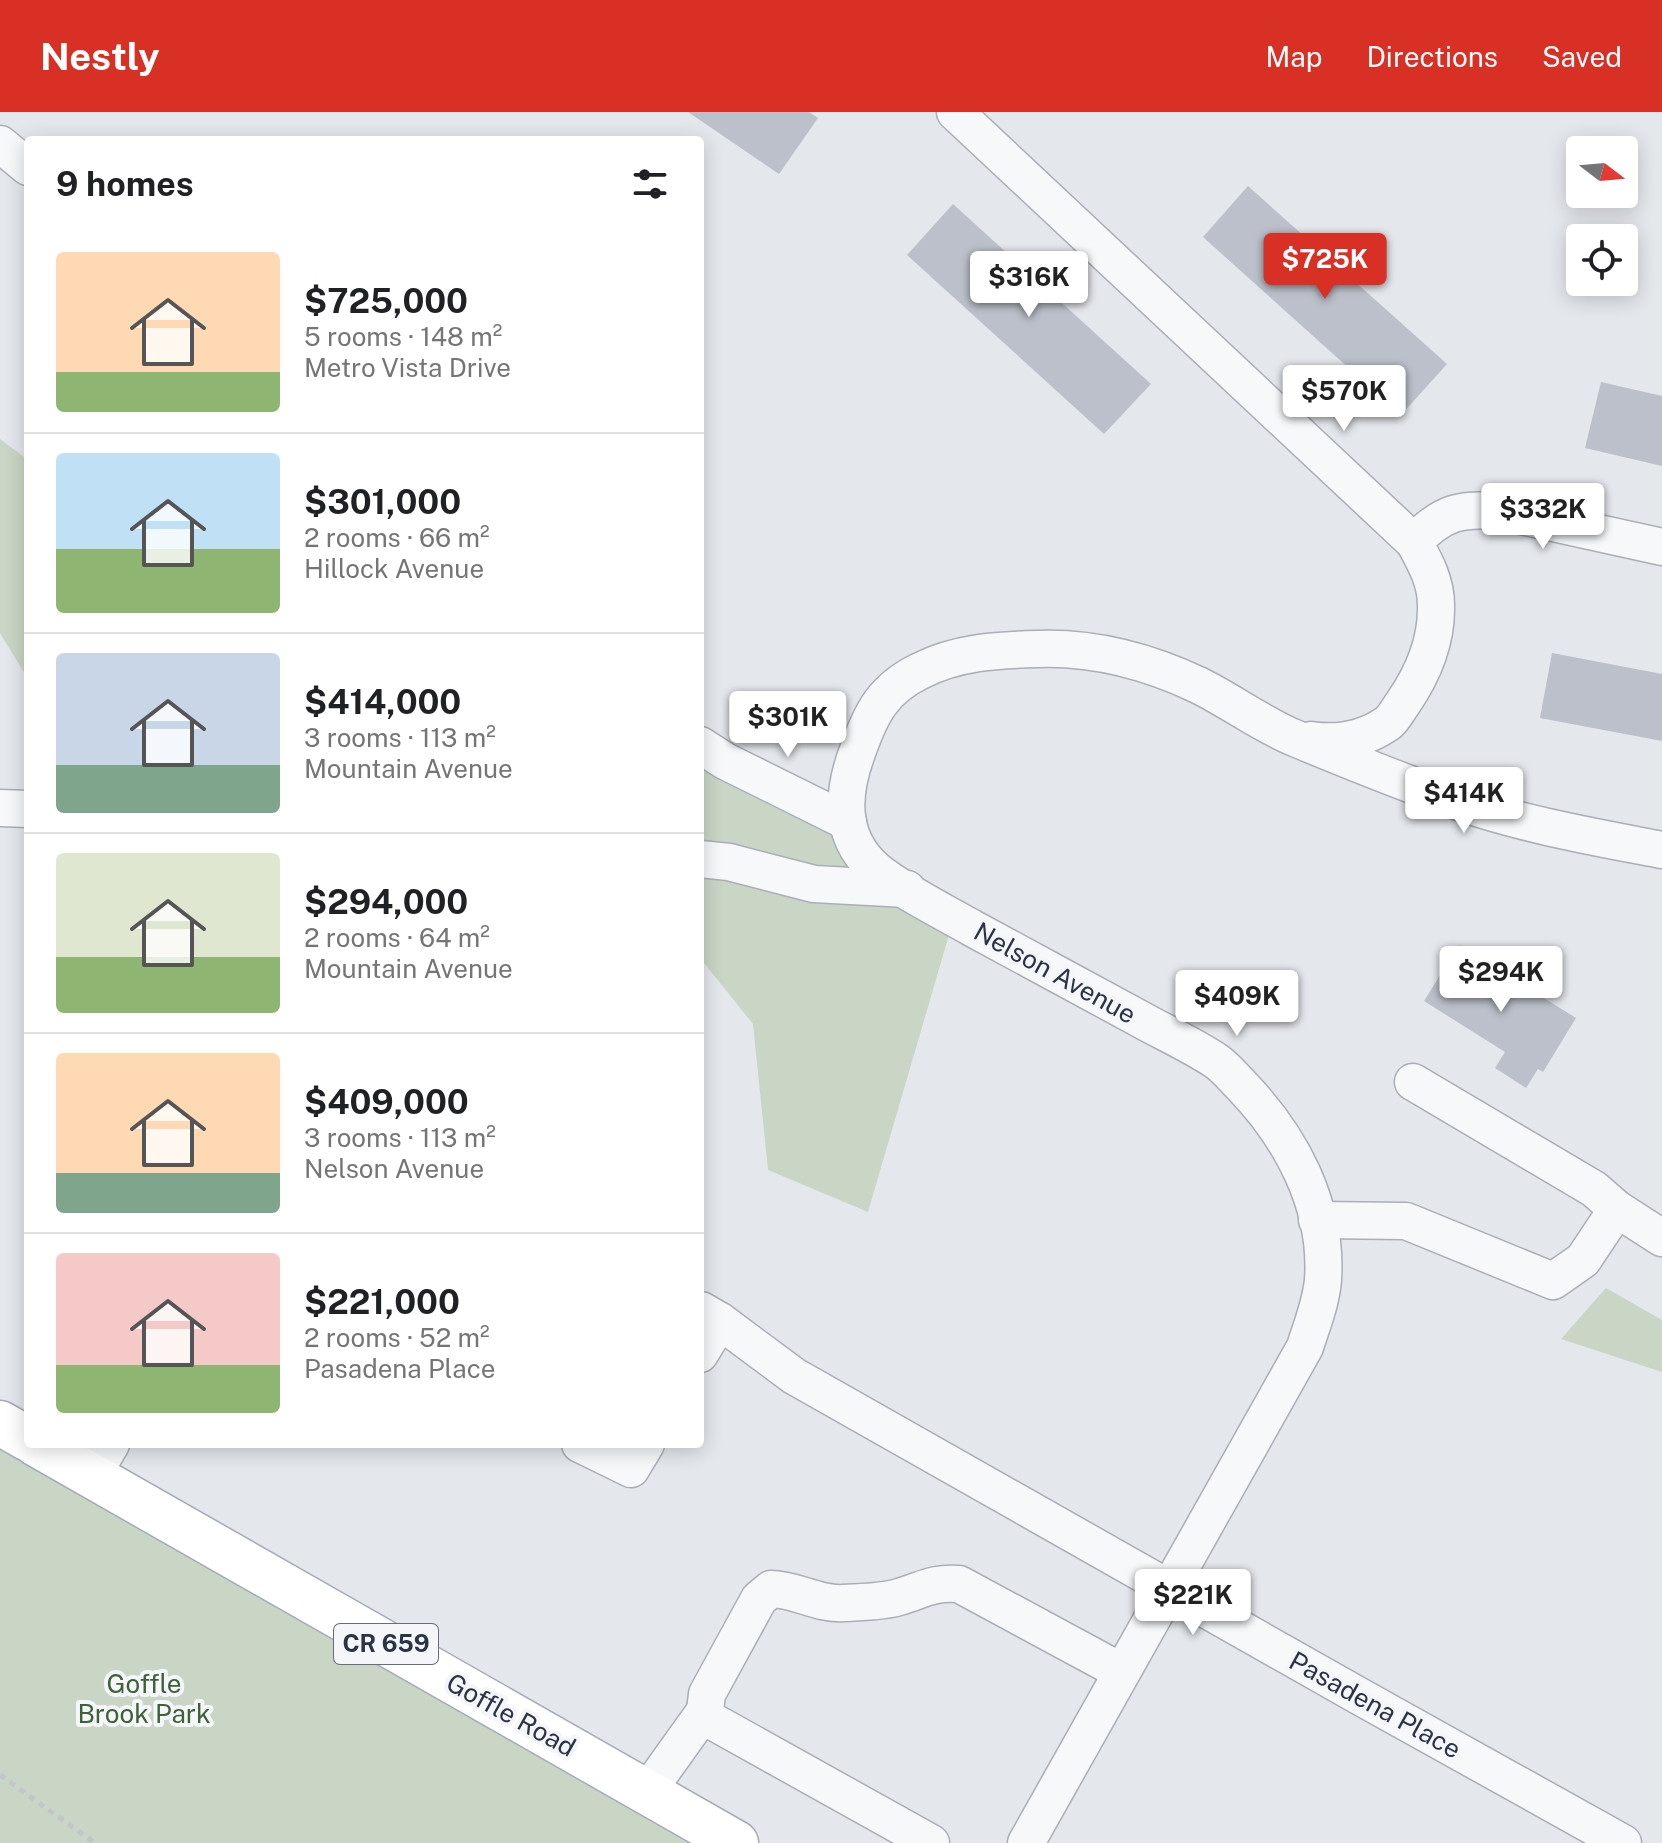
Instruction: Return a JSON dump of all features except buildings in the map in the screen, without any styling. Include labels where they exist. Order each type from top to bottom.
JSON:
[{"type":"main road","points":[[0,1423],[24,1437]]},
{"type":"main road","name":"Goffle Road","points":[[52,1448],[101,1460],[647,1792],[696,1830],[736,1843]]},
{"type":"street","points":[[955,112],[1414,542],[1430,572],[1436,604],[1434,637],[1423,671],[1407,698],[1390,721],[1361,737],[1329,743],[1290,736]]},
{"type":"street","points":[[0,144],[24,164]]},
{"type":"street","points":[[1414,542],[1430,524],[1451,513],[1477,509],[1662,547]]},
{"type":"street","name":"Nelson Avenue","points":[[1026,1843],[1305,1347],[1323,1279],[1321,1236],[1311,1194],[1292,1151],[1266,1111],[1219,1063],[941,911],[876,870],[850,837],[844,803],[848,776],[871,713],[887,693],[917,672],[953,657],[993,650],[1066,648],[1110,654],[1154,666],[1200,686],[1290,736]]},
{"type":"street","points":[[1290,736],[1462,803],[1560,830],[1662,850]]},
{"type":"street","points":[[704,748],[848,822]]},
{"type":"street","points":[[0,808],[24,809]]},
{"type":"street","points":[[704,859],[729,862],[814,884],[907,889]]},
{"type":"street","points":[[1413,1082],[1594,1189],[1617,1209],[1662,1238]]},
{"type":"street","points":[[1317,1220],[1406,1221],[1553,1281],[1583,1260],[1617,1209]]},
{"type":"street","points":[[704,1338],[710,1315]]},
{"type":"street","name":"Pasadena Place","points":[[710,1315],[794,1376],[1623,1843]]},
{"type":"street","points":[[588,1448],[631,1469],[644,1448]]},
{"type":"street","points":[[647,1792],[705,1711],[707,1694],[759,1599],[771,1589],[784,1589],[840,1604],[897,1598],[937,1582],[959,1584],[1122,1672]]},
{"type":"street","points":[[705,1711],[712,1721],[931,1843]]},
{"type":"path","points":[[0,1775],[95,1843]]},
{"type":"green space","points":[[0,439],[24,457],[24,672],[0,633]]},
{"type":"green space","points":[[704,750],[839,829],[951,928],[868,1212],[768,1170],[753,1024],[704,963]]},
{"type":"green space","points":[[1606,1288],[1662,1320],[1662,1372],[1561,1339]]},
{"type":"green space","name":"Goffle Brook Park","points":[[0,1450],[689,1843],[0,1843]]}]
